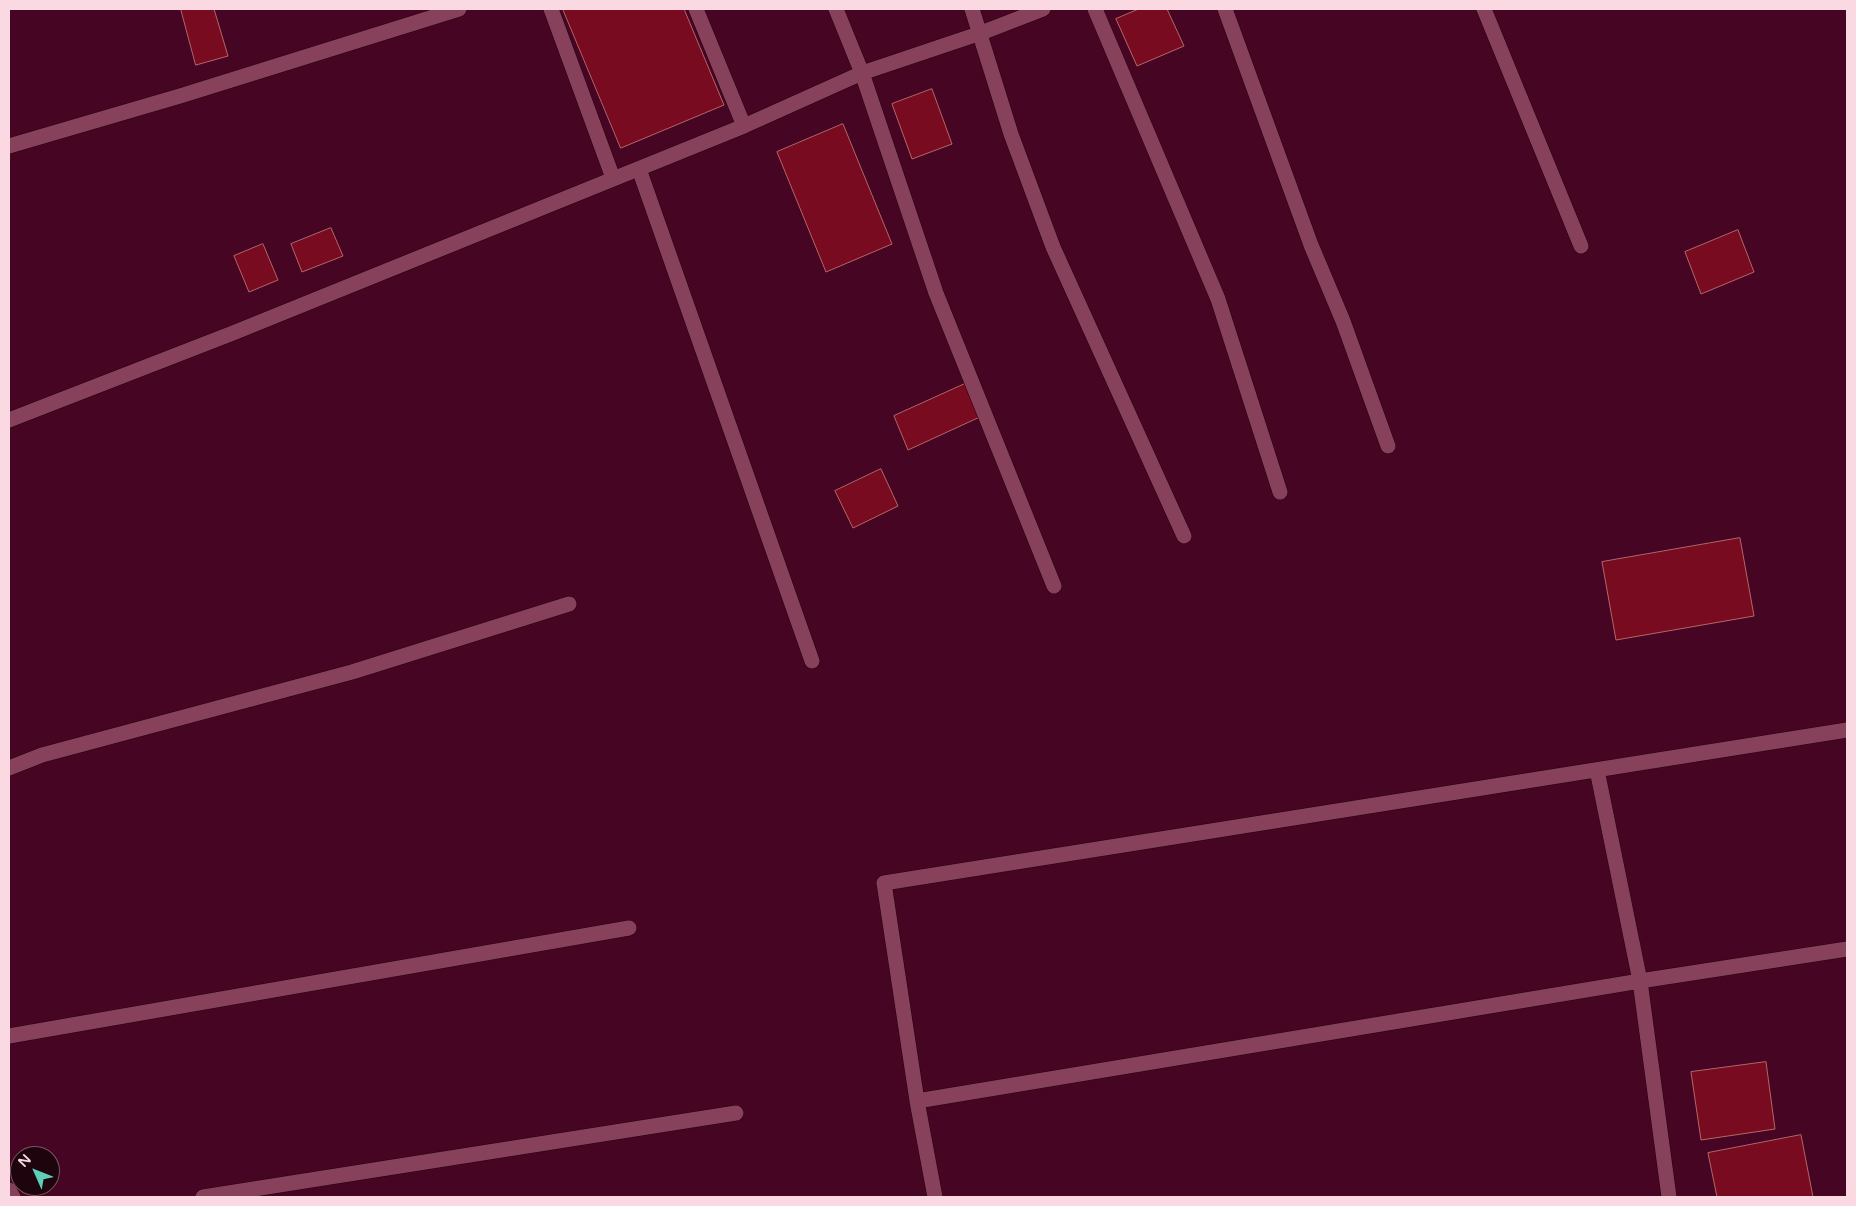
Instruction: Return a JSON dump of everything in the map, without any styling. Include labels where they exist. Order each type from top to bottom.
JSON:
[{"type":"street","points":[[9,146],[180,96],[459,9]]},
{"type":"street","points":[[550,9],[613,178]]},
{"type":"street","points":[[696,9],[744,126]]},
{"type":"street","points":[[836,9],[862,73],[936,293],[1054,586]]},
{"type":"street","points":[[972,9],[1011,134],[1053,247],[1184,536]]},
{"type":"street","points":[[9,420],[233,333],[639,169],[744,126],[862,73],[981,33],[1043,9]]},
{"type":"street","points":[[1095,9],[1218,299],[1280,492]]},
{"type":"street","points":[[1225,9],[1311,246],[1343,321],[1388,446]]},
{"type":"street","points":[[1484,9],[1581,246]]},
{"type":"street","points":[[639,169],[812,661]]},
{"type":"street","points":[[9,768],[42,755],[352,672],[569,604]]},
{"type":"street","points":[[936,1197],[917,1102],[884,882],[1847,730]]},
{"type":"street","points":[[1597,770],[1640,981],[1669,1197]]},
{"type":"street","points":[[9,1036],[629,928]]},
{"type":"street","points":[[917,1102],[1640,981],[1847,949]]},
{"type":"street","points":[[204,1197],[736,1113]]},
{"type":"street","points":[[9,1190],[12,1197]]},
{"type":"building","points":[[181,9],[214,9],[228,56],[196,65]]},
{"type":"building","points":[[563,9],[684,9],[724,105],[621,148]]},
{"type":"building","points":[[1139,9],[1167,9],[1184,46],[1137,66],[1116,19]]},
{"type":"building","points":[[932,89],[952,144],[912,159],[892,104]]},
{"type":"building","points":[[843,124],[892,244],[826,272],[777,152]]},
{"type":"building","points":[[331,228],[343,256],[302,272],[291,244]]},
{"type":"building","points":[[1738,230],[1754,272],[1701,294],[1685,252]]},
{"type":"building","points":[[263,244],[278,280],[249,292],[234,256]]},
{"type":"building","points":[[967,383],[982,416],[908,450],[894,416]]},
{"type":"building","points":[[881,469],[898,506],[853,528],[835,491]]},
{"type":"building","points":[[1740,538],[1754,616],[1616,640],[1602,562]]},
{"type":"building","points":[[1766,1062],[1775,1129],[1701,1140],[1691,1072]]},
{"type":"building","points":[[1801,1135],[1813,1197],[1717,1197],[1708,1153]]}]
